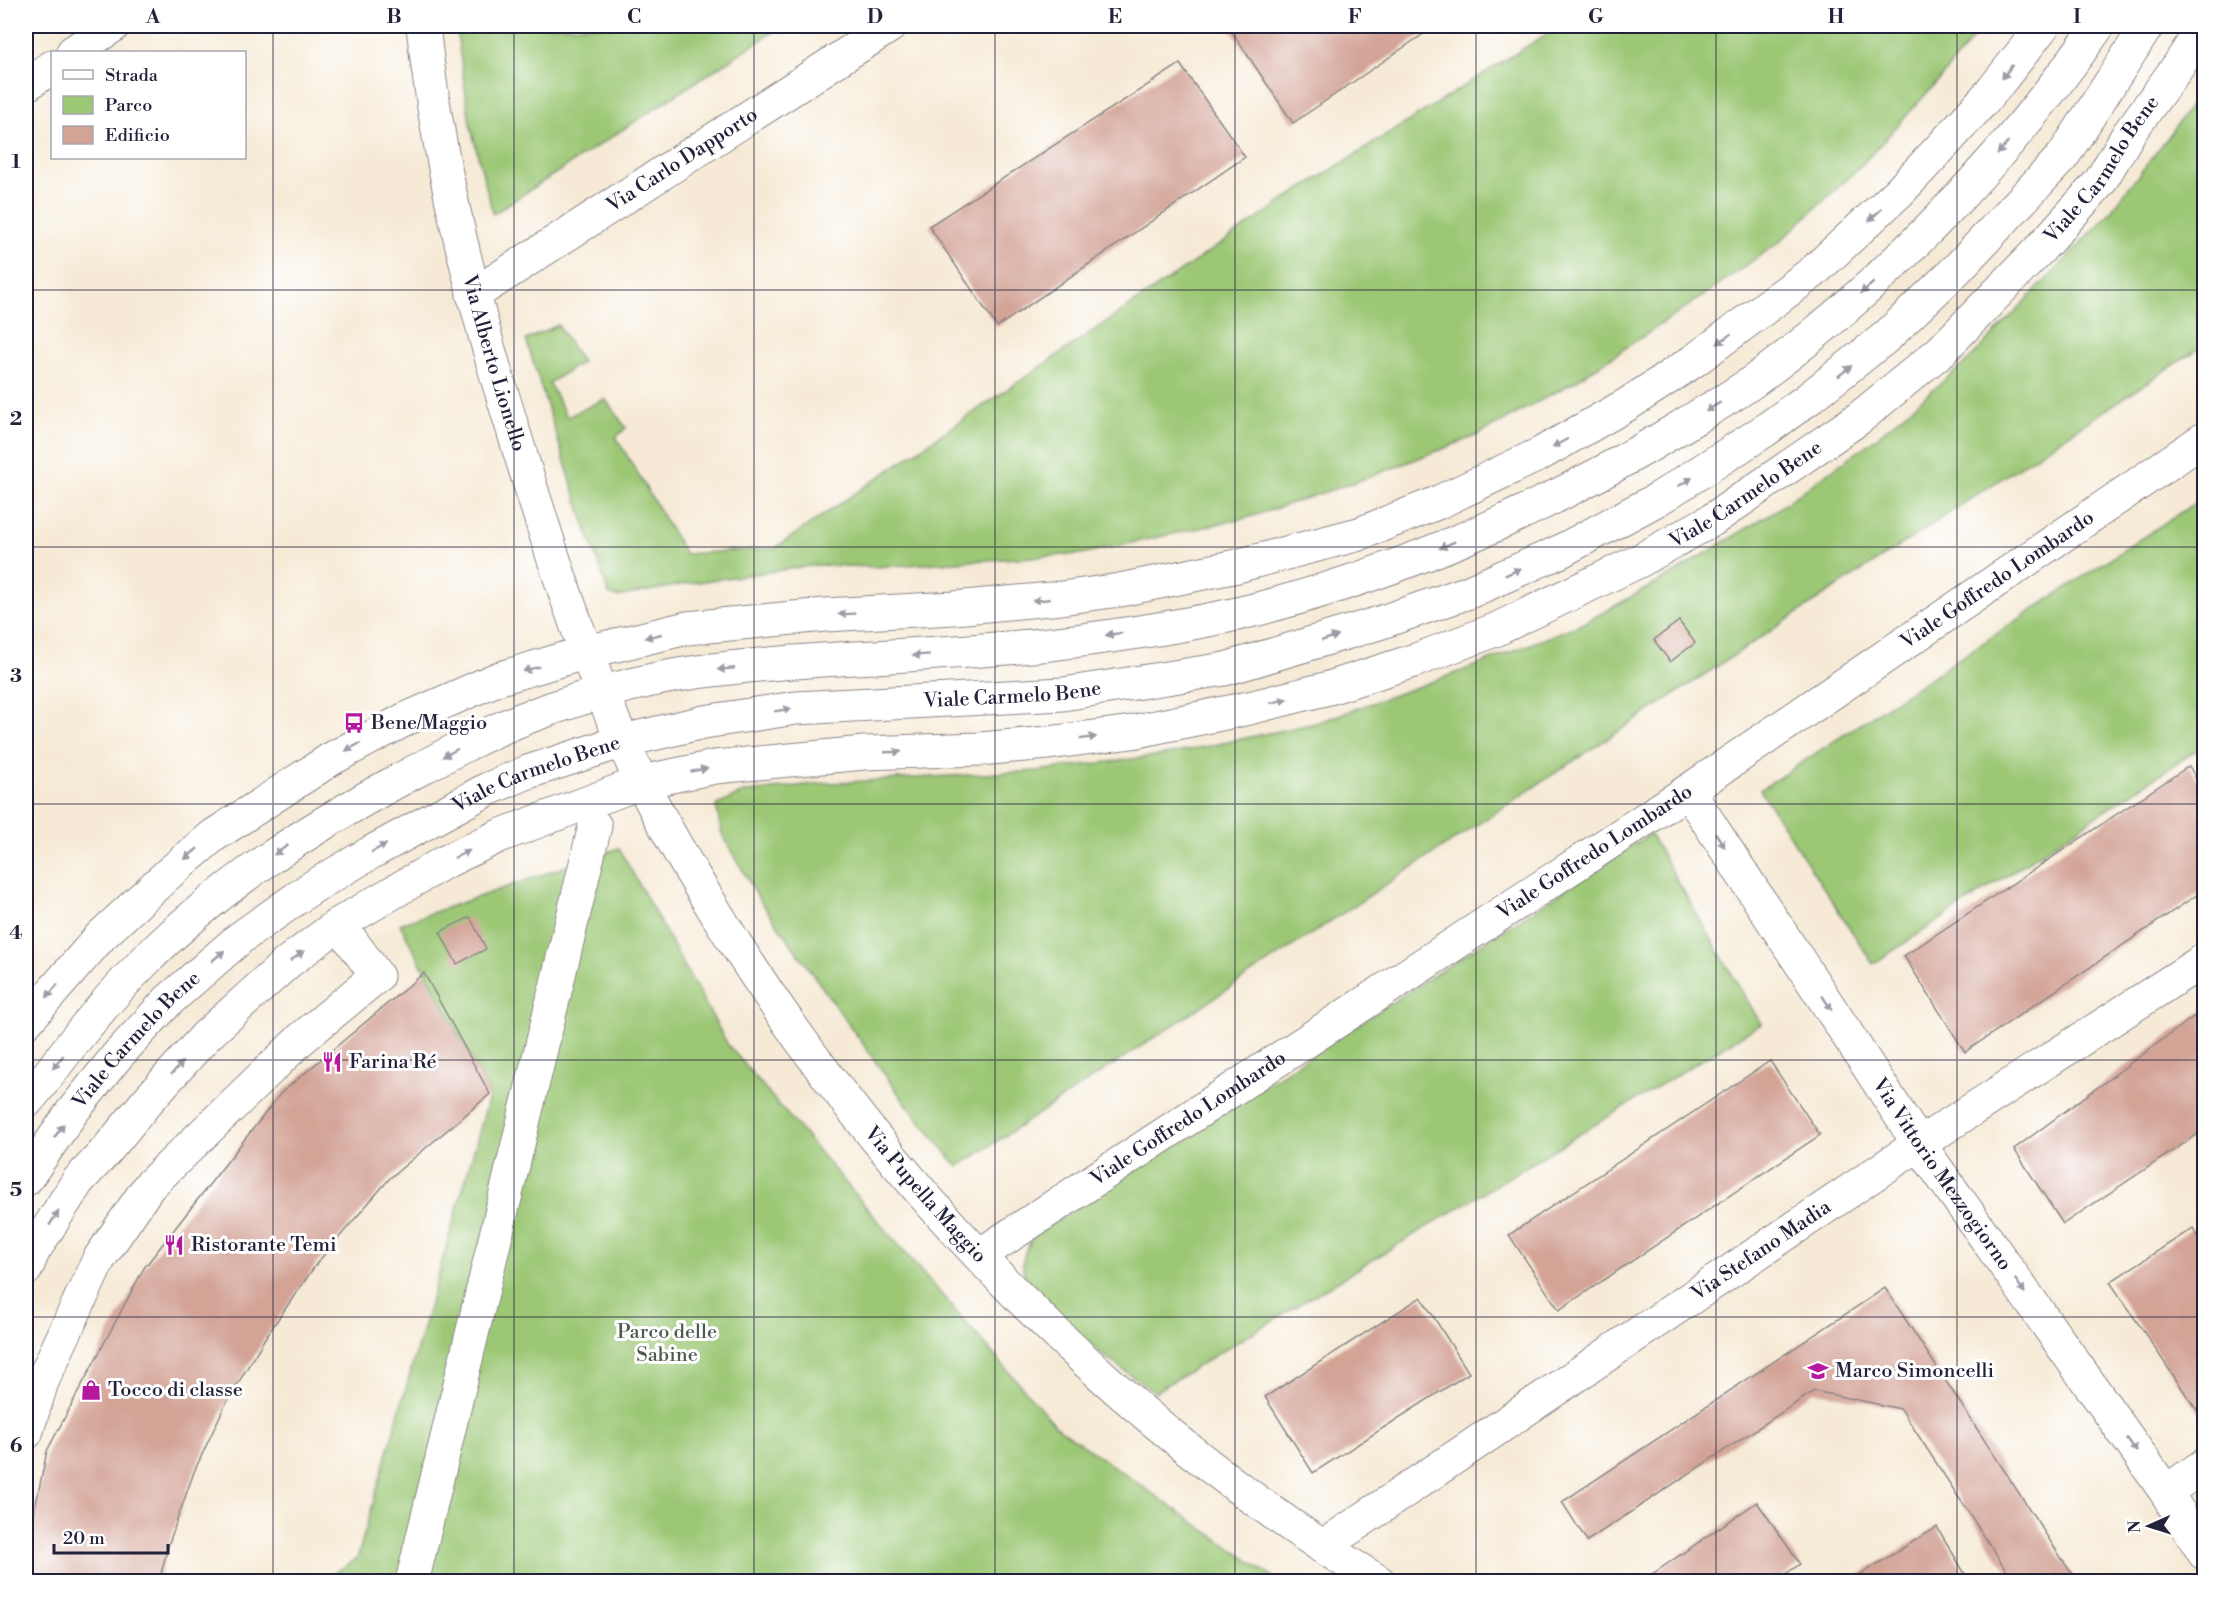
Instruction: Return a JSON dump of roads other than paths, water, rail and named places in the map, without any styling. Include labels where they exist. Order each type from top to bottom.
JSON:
[{"type":"street","name":"Via Alberto Lionello","points":[[423,26],[439,140],[473,295],[528,480],[602,692]]},
{"type":"street","name":"Via Carlo Dapporto","points":[[473,295],[890,26]]},
{"type":"street","points":[[26,1022],[101,936],[213,836],[331,759],[406,719],[497,680],[588,652],[687,628],[825,615],[954,608],[1061,598],[1120,590],[1237,566],[1359,534],[1437,504],[1530,459],[1628,404],[1695,360],[1813,272],[1899,192],[1992,91],[2043,26]]},
{"type":"street","points":[[26,1102],[83,1029],[137,969],[188,921],[246,873],[343,810],[465,745],[532,716],[602,692],[695,672],[1056,643],[1172,626],[1258,609],[1427,554],[1529,510],[1630,458],[1749,384],[1879,278],[2009,142],[2077,39],[2098,26]]},
{"type":"street","name":"Viale Carmelo Bene","points":[[26,1179],[72,1112],[117,1056],[168,1001],[215,959],[275,912],[372,852],[488,789],[528,772],[623,741],[704,722],[796,708],[1063,694],[1226,669],[1379,623],[1469,592],[1559,552],[1658,499],[1730,454],[1850,367],[1886,337],[1957,269],[2063,156],[2147,26]]},
{"type":"street","name":"Viale Carmelo Bene","points":[[26,1269],[33,1252],[78,1181],[206,1036],[288,962],[339,924],[443,862],[490,840],[642,782],[715,767],[864,753],[1047,743],[1132,732],[1329,688],[1416,660],[1495,630],[1639,561],[1712,520],[1858,419],[1941,351],[2040,249],[2100,182],[2129,133],[2179,65],[2204,26]]},
{"type":"street","points":[[2122,62],[2179,65]]},
{"type":"street","points":[[26,85],[51,68]]},
{"type":"street","name":"Viale Goffredo Lombardo","points":[[980,1255],[1688,791],[2205,439]]},
{"type":"street","points":[[1120,590],[1172,626]]},
{"type":"street","points":[[1132,732],[1192,675]]},
{"type":"street","name":"Via Pupella Maggio","points":[[602,692],[642,782],[709,902],[804,1047],[860,1118],[980,1255],[1074,1350],[1136,1405],[1229,1479],[1322,1547],[1379,1581]]},
{"type":"street","name":"Via Vittorio Mezzogiorno","points":[[1688,791],[1919,1144],[2166,1492],[2205,1553]]},
{"type":"street","points":[[412,1581],[595,826]]},
{"type":"street","points":[[26,1433],[42,1382],[99,1259],[149,1186],[301,1039],[377,976],[339,924]]},
{"type":"street","points":[[101,936],[137,969]]},
{"type":"street","name":"Via Stefano Madia","points":[[1322,1547],[1919,1144],[2205,960]]},
{"type":"street","points":[[168,1001],[206,1036]]},
{"type":"street","points":[[2166,1492],[2205,1466]]},
{"type":"place","name":"Bene/Maggio","points":[[354,723]]},
{"type":"place","name":"Farina Ré","points":[[332,1062]]},
{"type":"place","name":"Ristorante Temi","points":[[174,1245]]},
{"type":"place","name":"Marco Simoncelli","points":[[1818,1371]]},
{"type":"place","name":"Tocco di classe","points":[[91,1390]]},
{"type":"park label","name":"Parco delle Sabine","points":[[667,1344]]}]
